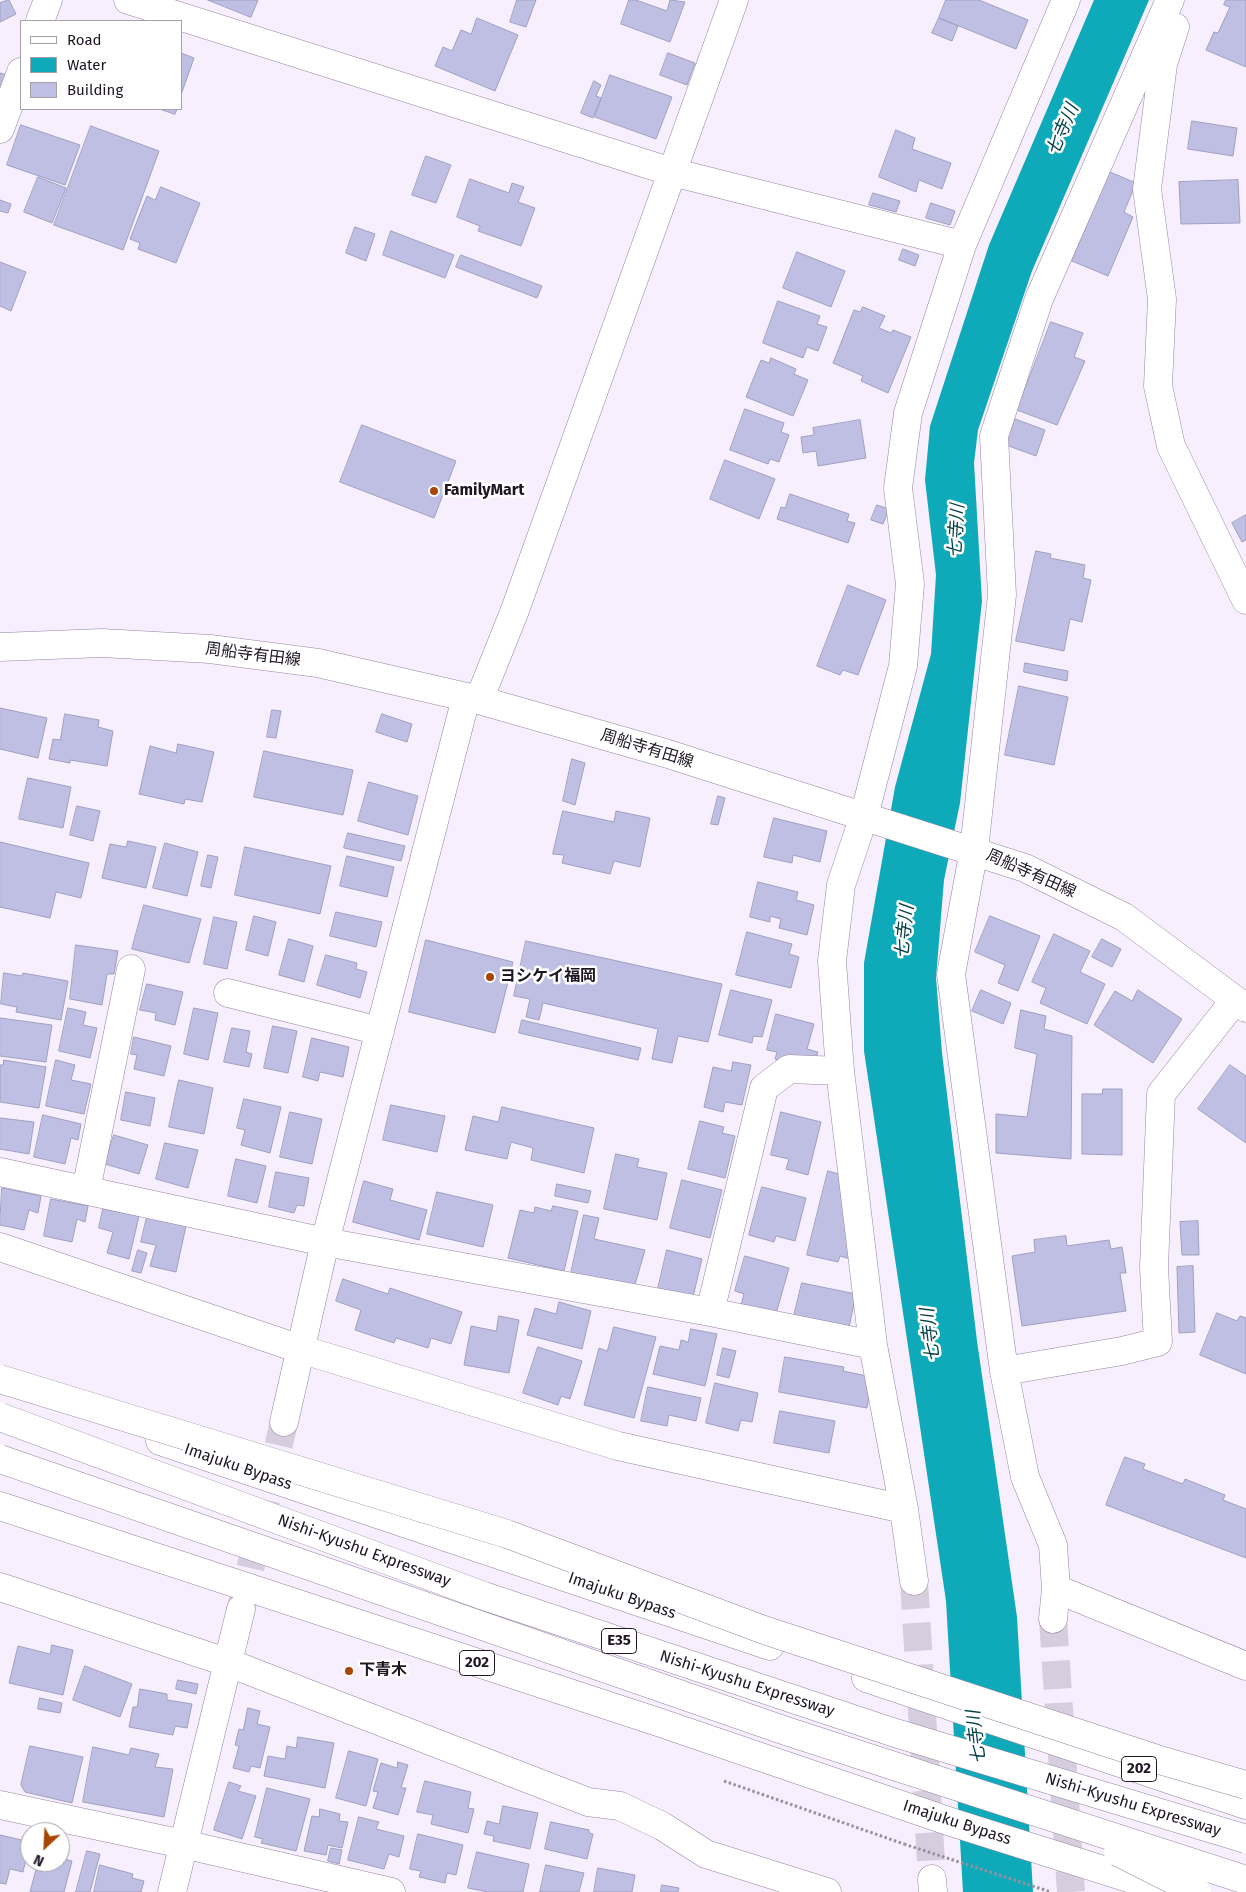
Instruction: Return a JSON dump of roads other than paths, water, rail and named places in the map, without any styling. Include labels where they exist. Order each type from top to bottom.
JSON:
[{"type":"main road","points":[[40,20],[48,0]]},
{"type":"main road","points":[[128,0],[672,172],[962,245]]},
{"type":"main road","points":[[284,1422],[325,1242],[380,1031],[473,699],[518,601],[734,0]]},
{"type":"main road","points":[[914,1581],[904,1509],[873,1345],[840,1071],[832,961],[841,885],[864,816],[904,666],[910,584],[898,488],[908,413],[962,245],[1066,0]]},
{"type":"main road","points":[[1053,1619],[1056,1589],[1053,1545],[1025,1477],[1004,1371],[951,974],[974,850],[1002,595],[994,436],[1039,299],[1170,0]]},
{"type":"main road","points":[[1183,0],[1163,64],[1147,189],[1162,299],[1158,386],[1171,446],[1246,600]]},
{"type":"main road","points":[[0,129],[20,75]]},
{"type":"main road","name":"周船寺有田線","points":[[0,647],[102,643],[210,649],[318,663],[473,699],[665,753],[974,850],[1025,868],[1124,917],[1240,1004]]},
{"type":"main road","points":[[86,1190],[131,968]]},
{"type":"main road","points":[[228,992],[380,1031]]},
{"type":"main road","points":[[1004,1371],[1122,1351],[1158,1342],[1154,1267],[1160,1094],[1240,1004]]},
{"type":"main road","points":[[710,1312],[764,1088],[789,1069],[840,1071]]},
{"type":"main road","points":[[0,1172],[325,1242],[710,1312],[873,1345]]},
{"type":"main road","points":[[0,1247],[300,1349],[618,1446],[904,1509]]},
{"type":"main road","points":[[0,1380],[506,1534],[764,1630],[1154,1758],[1246,1785]]},
{"type":"main road","name":"Imajuku Bypass","points":[[0,1380],[173,1446],[1246,1805]]},
{"type":"main road","name":"Nishi-Kyushu Expressway","points":[[0,1417],[494,1599],[892,1732],[1246,1839]]},
{"type":"main road","name":"Nishi-Kyushu Expressway","points":[[0,1459],[777,1728],[1246,1880]]},
{"type":"main road","name":"Imajuku Bypass","points":[[0,1506],[661,1723],[1038,1850],[1174,1892]]},
{"type":"main road","points":[[0,1587],[229,1663],[588,1802],[620,1806],[662,1826],[706,1854],[827,1892]]},
{"type":"main road","points":[[1056,1589],[1246,1666]]},
{"type":"main road","points":[[172,1892],[241,1609]]},
{"type":"main road","points":[[0,1806],[183,1844],[391,1892]]},
{"type":"main road","points":[[1038,1812],[1197,1892]]},
{"type":"water","name":"七寺川","points":[[1094,0],[1149,0],[1032,271],[978,430],[974,463],[982,601],[960,803],[944,880],[936,978],[942,1053],[977,1341],[1017,1617],[1033,1892],[963,1892],[946,1601],[864,1051],[864,963],[895,787],[931,654],[936,575],[925,480],[930,426],[989,245]]},
{"type":"tunnel","points":[[241,1609],[284,1422]]},
{"type":"tunnel","points":[[914,1581],[932,1879]]},
{"type":"tunnel","points":[[1053,1619],[1071,1892]]},
{"type":"place","name":"FamilyMart","points":[[434,491]]},
{"type":"place","name":"ヨシケイ福岡","points":[[490,977]]},
{"type":"place","name":"下青木","points":[[349,1671]]}]
